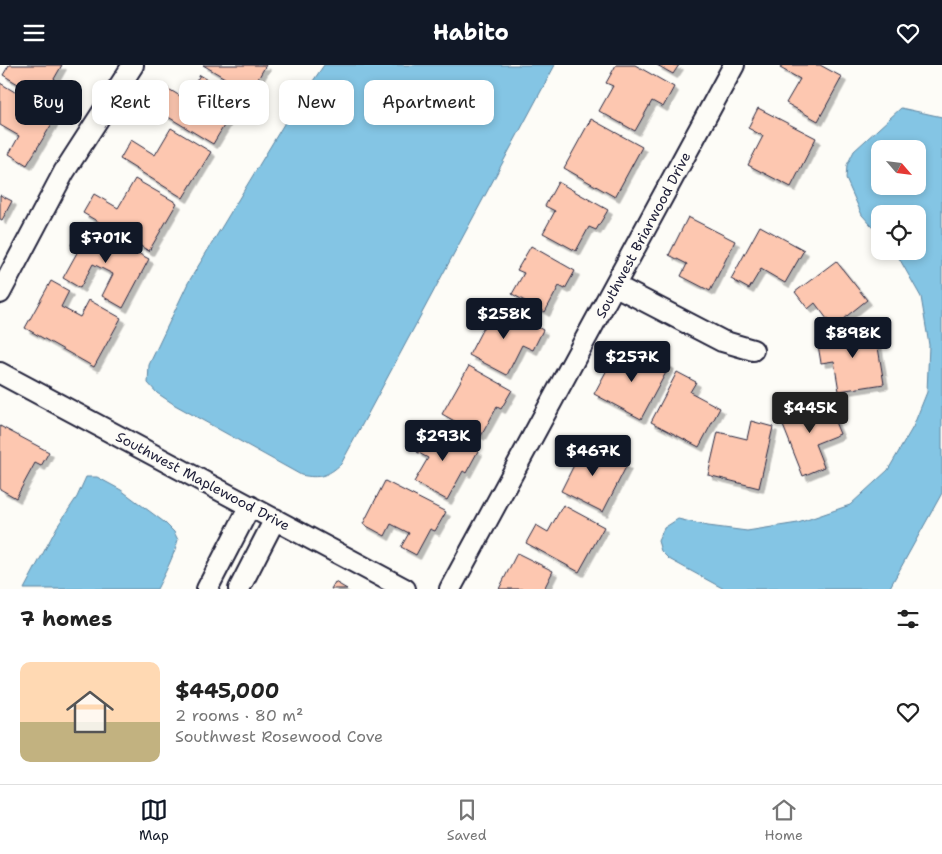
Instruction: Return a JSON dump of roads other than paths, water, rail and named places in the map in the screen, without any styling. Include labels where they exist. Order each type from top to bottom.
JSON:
[{"type":"street","points":[[0,293],[64,172],[133,65]]},
{"type":"street","name":"Southwest Briarwood Drive","points":[[450,589],[616,286],[734,65]]},
{"type":"street","points":[[616,286],[722,341],[752,350]]},
{"type":"street","name":"Southwest Maplewood Drive","points":[[0,373],[405,589]]},
{"type":"street","points":[[207,589],[250,506]]},
{"type":"street","points":[[239,589],[276,519]]},
{"type":"water","points":[[324,65],[555,65],[341,464],[327,474],[313,477],[301,475],[175,405],[157,393],[148,383],[149,365],[188,283],[283,125],[354,125],[354,80],[314,80]]},
{"type":"water","points":[[901,108],[942,117],[942,493],[889,589],[724,589],[669,559],[661,551],[658,541],[664,528],[678,519],[708,526],[747,531],[798,523],[850,505],[888,470],[913,427],[927,392],[929,345],[921,297],[900,260],[926,260],[926,205],[871,205],[871,225],[862,215],[846,179],[847,165],[854,151]]},
{"type":"water","points":[[86,477],[97,477],[121,490],[164,522],[174,532],[178,540],[157,589],[24,589],[57,527],[77,497]]}]
